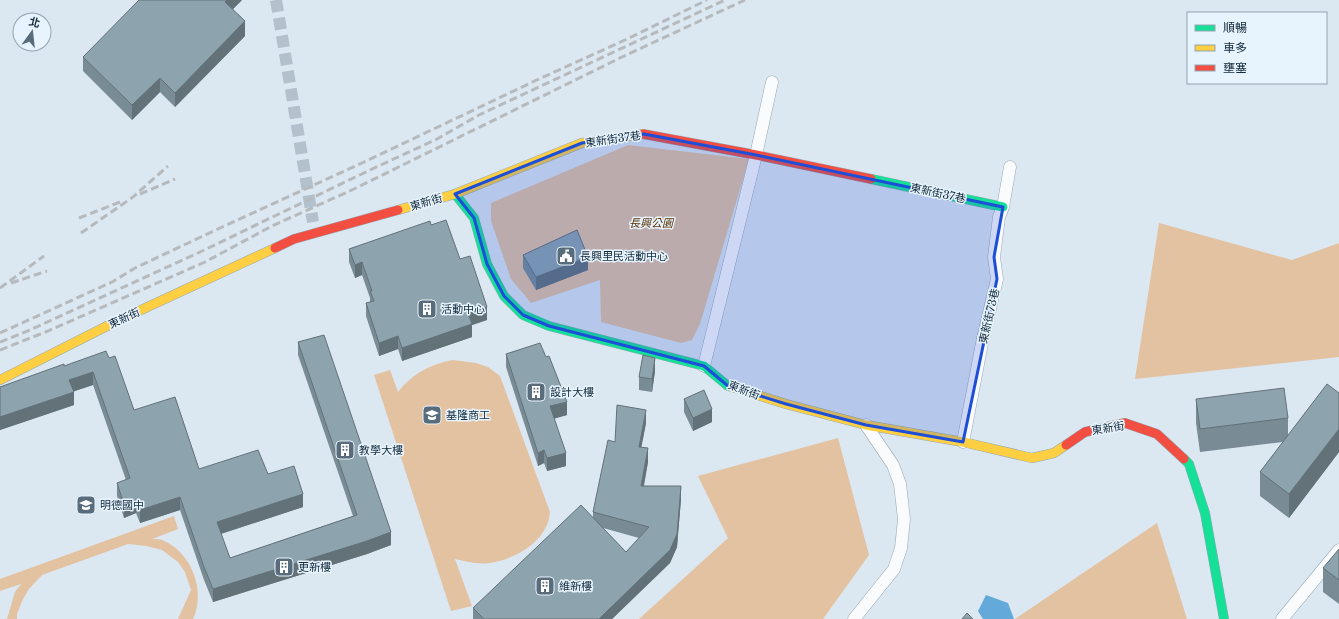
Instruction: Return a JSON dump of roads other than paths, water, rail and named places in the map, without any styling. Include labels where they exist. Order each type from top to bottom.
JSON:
[{"type":"street","points":[[704,366],[756,154],[772,82]]},
{"type":"street","name":"東新街37巷","points":[[454,194],[582,143],[644,134],[756,154],[1003,207]]},
{"type":"street","name":"東新街73巷","points":[[963,442],[983,338],[997,279],[994,257],[999,217],[1003,207],[1010,167]]},
{"type":"street","name":"東新街","points":[[0,380],[115,322],[294,239],[315,227],[454,194],[474,218],[487,264],[504,296],[523,315],[549,326],[704,366],[728,386],[786,404],[866,425],[963,442],[1032,458],[1054,453],[1085,432],[1125,423],[1157,434],[1189,464],[1205,513],[1224,619]]},
{"type":"street","points":[[854,619],[894,569],[901,548],[904,519],[900,484],[893,465],[866,425]]},
{"type":"street","points":[[1282,619],[1339,550]]},
{"type":"water","points":[[986,595],[1008,603],[1014,619],[983,619],[978,611]]},
{"type":"tunnel","points":[[276,0],[313,222]]},
{"type":"railway","points":[[0,333],[112,282],[135,268],[625,40],[707,0]]},
{"type":"railway","points":[[0,342],[30,330],[198,253],[437,139],[479,115],[725,0]]},
{"type":"railway","points":[[0,350],[48,331],[205,262],[272,226],[354,189],[622,57],[745,0]]},
{"type":"railway","points":[[81,233],[133,197],[168,166]]},
{"type":"railway","points":[[140,194],[175,179]]},
{"type":"railway","points":[[79,218],[120,202]]},
{"type":"railway","points":[[0,288],[44,256]]},
{"type":"railway","points":[[11,283],[47,271]]},
{"type":"place","name":"長興里民活動中心","points":[[566,256]]},
{"type":"place","name":"活動中心","points":[[427,309]]},
{"type":"place","name":"設計大樓","points":[[536,392]]},
{"type":"place","name":"基隆商工","points":[[432,415]]},
{"type":"place","name":"教學大樓","points":[[345,450]]},
{"type":"place","name":"明德國中","points":[[86,505]]},
{"type":"place","name":"更新樓","points":[[284,567]]},
{"type":"place","name":"維新樓","points":[[545,586]]},
{"type":"park label","name":"長興公園","points":[[651,223]]}]
